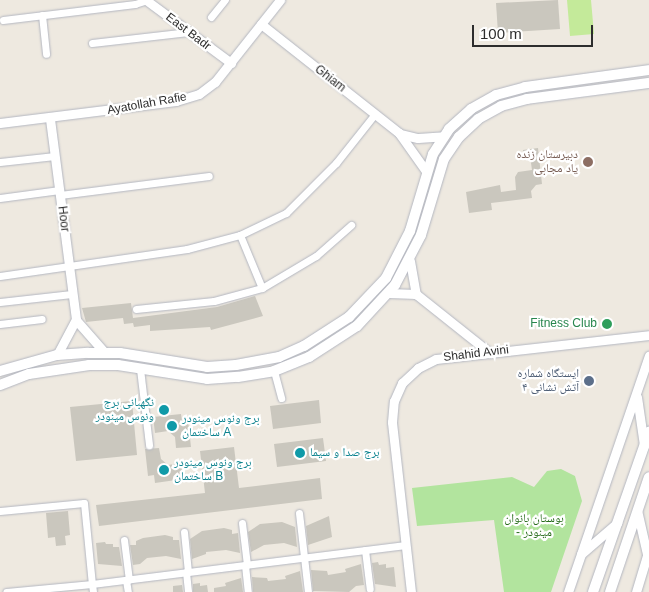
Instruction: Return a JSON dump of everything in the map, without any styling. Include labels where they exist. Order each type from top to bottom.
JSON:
[{"type":"main road","points":[[0,372],[57,355],[105,353],[207,367],[264,360],[290,352],[322,337],[349,317],[386,278],[410,231],[426,171],[444,136],[471,109],[496,95],[524,87],[649,70]]},
{"type":"main road","points":[[0,385],[59,367],[89,365],[140,369],[207,379],[271,371],[295,363],[340,340],[377,308],[389,293],[410,261],[444,159],[459,137],[478,119],[501,106],[527,98],[649,83]]},
{"type":"main road","points":[[290,352],[286,360],[295,363]]},
{"type":"main road","points":[[264,360],[272,364],[271,371]]},
{"type":"main road","points":[[594,592],[649,432]]},
{"type":"main road","points":[[610,592],[649,478]]},
{"type":"street","points":[[3,20],[146,0]]},
{"type":"street","name":"East Badr","points":[[146,0],[231,64]]},
{"type":"street","points":[[211,17],[225,0]]},
{"type":"street","name":"Ayatollah Rafie","points":[[0,123],[50,119],[176,101],[198,94],[215,82],[231,64],[280,0]]},
{"type":"street","points":[[42,15],[46,54]]},
{"type":"street","name":"Ghiam","points":[[261,24],[399,133],[426,171]]},
{"type":"street","points":[[92,43],[188,32]]},
{"type":"street","points":[[0,276],[187,249],[240,235],[286,213],[336,163],[375,114]]},
{"type":"street","name":"Hoor","points":[[50,119],[76,320]]},
{"type":"street","name":"Ghiam","points":[[399,133],[418,138],[444,136]]},
{"type":"street","points":[[0,162],[55,156]]},
{"type":"street","points":[[0,198],[209,176]]},
{"type":"street","points":[[136,309],[214,301],[262,288],[316,256],[351,225]]},
{"type":"street","points":[[240,235],[262,288]]},
{"type":"street","points":[[410,261],[416,294]]},
{"type":"street","points":[[389,293],[416,294],[490,353]]},
{"type":"street","points":[[0,302],[72,294]]},
{"type":"street","points":[[0,324],[42,319]]},
{"type":"street","points":[[57,355],[76,320],[105,353]]},
{"type":"street","name":"Shahid Avini","points":[[411,592],[392,422],[394,402],[402,383],[418,368],[436,359],[649,335]]},
{"type":"street","points":[[568,592],[649,355]]},
{"type":"street","points":[[140,369],[149,445]]},
{"type":"street","points":[[271,371],[281,398]]},
{"type":"street","points":[[636,395],[644,445]]},
{"type":"street","points":[[0,511],[84,503],[92,588]]},
{"type":"street","points":[[636,592],[648,552],[637,510]]},
{"type":"street","points":[[299,513],[308,592]]},
{"type":"street","points":[[242,523],[248,592]]},
{"type":"street","points":[[580,555],[617,523]]},
{"type":"street","points":[[184,532],[188,592]]},
{"type":"street","points":[[124,540],[128,592]]},
{"type":"street","points":[[6,592],[92,588],[127,580],[406,545]]},
{"type":"street","points":[[365,550],[370,589]]},
{"type":"street","points":[[640,580],[646,592]]},
{"type":"green space","points":[[567,0],[591,0],[594,34],[570,36]]},
{"type":"green space","name":"بوستان بانوان - مینودر","points":[[561,469],[575,476],[582,501],[551,592],[504,592],[494,520],[417,526],[412,488],[512,477],[534,487],[547,471]]},
{"type":"building","points":[[558,0],[560,29],[498,33],[496,3]]},
{"type":"building","points":[[538,148],[542,184],[536,185],[531,191],[532,198],[491,203],[492,210],[469,213],[466,192],[500,185],[501,192],[516,190],[515,177],[518,172],[532,170],[530,156],[523,156],[523,150]]},
{"type":"building","points":[[255,296],[263,316],[211,330],[210,327],[150,331],[150,325],[134,327],[133,323],[124,324],[123,318],[86,322],[82,308],[131,303],[133,318],[217,307]]},
{"type":"building","name":"برج صدا و سیما","points":[[319,400],[321,423],[273,429],[270,406]]},
{"type":"building","points":[[132,401],[137,455],[76,461],[70,407]]},
{"type":"building","name":"برج ونوس مینودر ساختمان A","points":[[181,414],[182,421],[188,420],[191,447],[176,448],[175,437],[168,431],[155,433],[153,417]]},
{"type":"building","name":"برج صدا و سیما","points":[[323,438],[326,461],[277,467],[274,444]]},
{"type":"building","points":[[234,447],[239,488],[320,478],[322,499],[99,526],[96,505],[205,493],[200,451]]},
{"type":"building","name":"برج ونوس مینودر ساختمان B","points":[[159,448],[161,459],[168,465],[181,463],[183,479],[155,483],[154,475],[148,476],[145,449]]},
{"type":"building","points":[[68,511],[70,535],[65,536],[66,545],[56,546],[55,537],[48,538],[46,513]]},
{"type":"building","points":[[329,516],[332,537],[308,545],[306,526]]},
{"type":"building","points":[[282,522],[295,527],[297,547],[284,543],[264,545],[251,552],[248,532],[260,524]]},
{"type":"building","points":[[224,528],[232,530],[232,534],[238,533],[240,553],[226,550],[206,552],[206,554],[192,559],[190,539],[202,531]]},
{"type":"building","points":[[165,535],[173,537],[173,540],[179,540],[181,559],[166,556],[147,558],[140,564],[133,565],[130,545],[136,545],[136,541],[143,538]]},
{"type":"building","points":[[105,542],[106,544],[113,544],[113,547],[119,547],[122,566],[98,564],[96,543]]},
{"type":"building","points":[[378,562],[379,565],[386,564],[386,568],[394,567],[396,587],[375,584],[372,563]]},
{"type":"building","points":[[361,564],[364,585],[356,586],[349,592],[313,591],[311,570],[327,571],[328,575],[346,572],[345,569]]},
{"type":"building","points":[[300,571],[303,592],[253,592],[252,577],[267,578],[268,581],[286,579],[285,576]]},
{"type":"building","points":[[241,578],[243,592],[214,592],[214,588],[226,586],[225,583]]},
{"type":"building","points":[[200,583],[200,586],[207,585],[208,592],[193,592],[193,584]]},
{"type":"building","points":[[182,585],[183,592],[173,592],[173,586]]},
{"type":"place","name":"دبیرستان زنده یاد مجابی","points":[[588,162]]},
{"type":"place","name":"Fitness Club","points":[[607,324]]},
{"type":"place","name":"ایستگاه شماره ۴ آتش نشانی","points":[[589,381]]},
{"type":"place","name":"نگهبانی برج ونوس مینودر","points":[[164,410]]},
{"type":"place","name":"برج ونوس مینودر ساختمان A","points":[[172,426]]},
{"type":"place","name":"برج صدا و سیما","points":[[300,453]]},
{"type":"place","name":"برج ونوس مینودر ساختمان B","points":[[164,470]]}]
